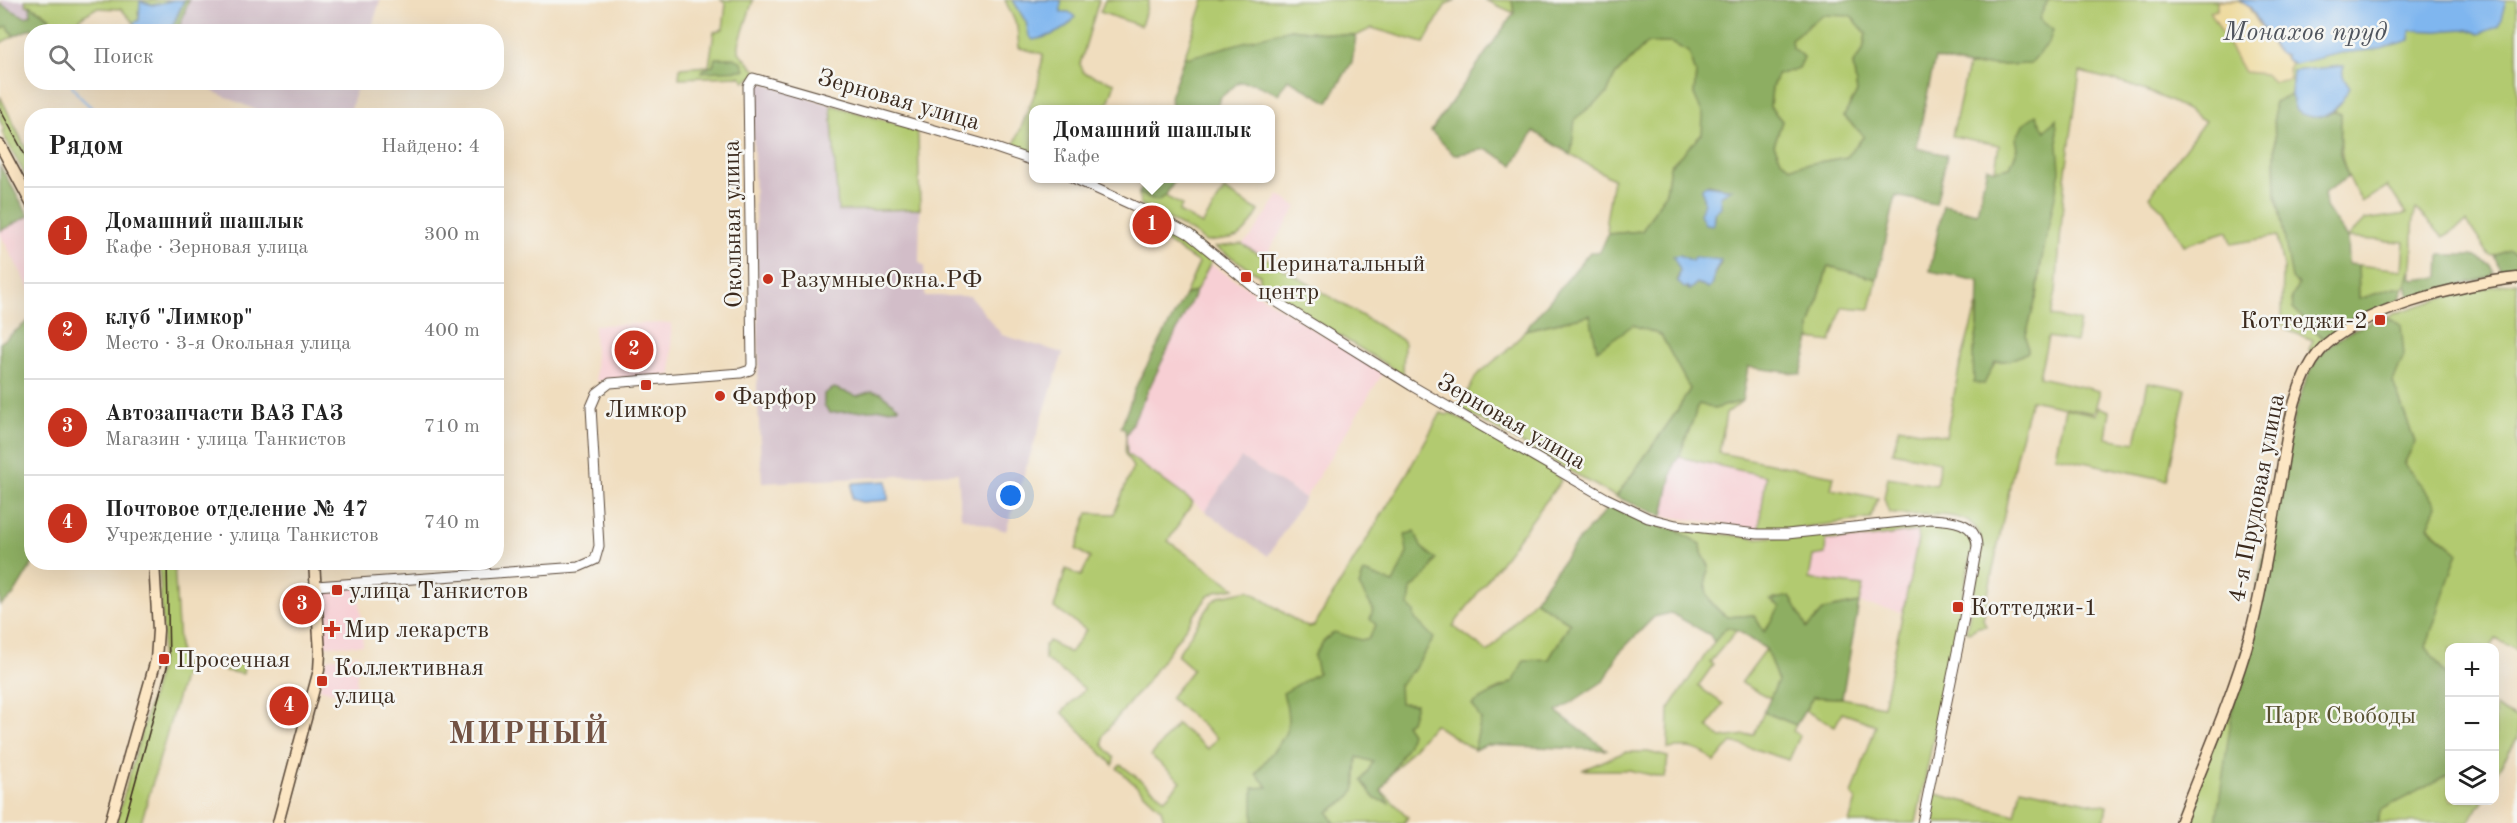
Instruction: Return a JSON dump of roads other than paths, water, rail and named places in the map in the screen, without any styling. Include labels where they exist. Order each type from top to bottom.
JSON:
[{"type":"main road","points":[[0,145],[24,189]]},
{"type":"main road","name":"4-я Прудовая улица","points":[[2180,823],[2249,638],[2261,591],[2291,419],[2308,366],[2322,348],[2356,324],[2402,305],[2472,286],[2517,278]]},
{"type":"main road","points":[[110,823],[156,660],[158,630],[154,570]]},
{"type":"main road","points":[[278,823],[319,670],[315,570]]},
{"type":"street","name":"Зерновая улица","points":[[753,78],[1029,159]]},
{"type":"street","name":"Окольная улица","points":[[316,586],[579,567],[595,560],[599,546],[591,407],[597,393],[610,383],[741,373],[750,370],[753,359],[748,86],[753,78]]},
{"type":"street","name":"Зерновая улица","points":[[1084,183],[1189,234],[1256,289],[1412,386],[1606,498],[1648,518],[1676,525],[1758,534],[1787,534],[1883,523],[1951,520],[1972,530],[1977,538],[1966,608],[1922,823]]},
{"type":"water","points":[[184,0],[173,24],[134,24],[139,20],[140,1],[153,5]]},
{"type":"water","points":[[1013,0],[1061,0],[1061,12],[1069,12],[1075,17],[1057,33],[1033,40]]},
{"type":"water","name":"Монахов пруд","points":[[2239,0],[2506,0],[2499,26],[2479,34],[2464,29],[2410,31],[2410,40],[2381,49],[2341,53],[2295,64],[2286,59],[2286,56],[2278,53],[2251,8]]},
{"type":"water","points":[[2344,66],[2343,75],[2350,88],[2334,109],[2322,116],[2314,117],[2296,111],[2291,95],[2293,71]]},
{"type":"water","points":[[1706,185],[1732,189],[1720,196],[1721,207],[1714,213],[1713,225],[1705,224],[1700,214],[1704,202],[1702,188]]},
{"type":"water","points":[[1680,255],[1692,261],[1694,257],[1721,260],[1714,274],[1713,284],[1708,289],[1697,283],[1689,290],[1678,282],[1680,270],[1673,256]]},
{"type":"water","points":[[887,481],[888,500],[862,502],[852,499],[854,483]]},
{"type":"waterway","points":[[74,90],[92,108]]},
{"type":"tram line","points":[[0,109],[24,153]]},
{"type":"tram line","points":[[124,823],[169,660],[167,570]]},
{"type":"place","name":"Домашний шашлык","points":[[1152,225]]},
{"type":"place","name":"Перинатальный центр","points":[[1246,277]]},
{"type":"place","name":"РазумныеОкна.РФ","points":[[768,279]]},
{"type":"place","name":"Коттеджи-2","points":[[2380,320]]},
{"type":"place","name":"клуб \"Лимкор\"","points":[[634,350]]},
{"type":"place","name":"Лимкор","points":[[646,385]]},
{"type":"place","name":"Фарфор","points":[[720,396]]},
{"type":"place","name":"улица Танкистов","points":[[337,590]]},
{"type":"place","name":"Автозапчасти ВАЗ ГАЗ","points":[[302,605]]},
{"type":"place","name":"Коттеджи-1","points":[[1958,607]]},
{"type":"place","name":"Мир лекарств","points":[[332,629]]},
{"type":"place","name":"Просечная","points":[[164,659]]},
{"type":"place","name":"Коллективная улица","points":[[322,681]]},
{"type":"place","name":"Почтовое отделение № 47","points":[[289,706]]},
{"type":"district","name":"МИРНЫЙ","points":[[529,733]]},
{"type":"park label","name":"Парк Свободы","points":[[2340,715]]}]
